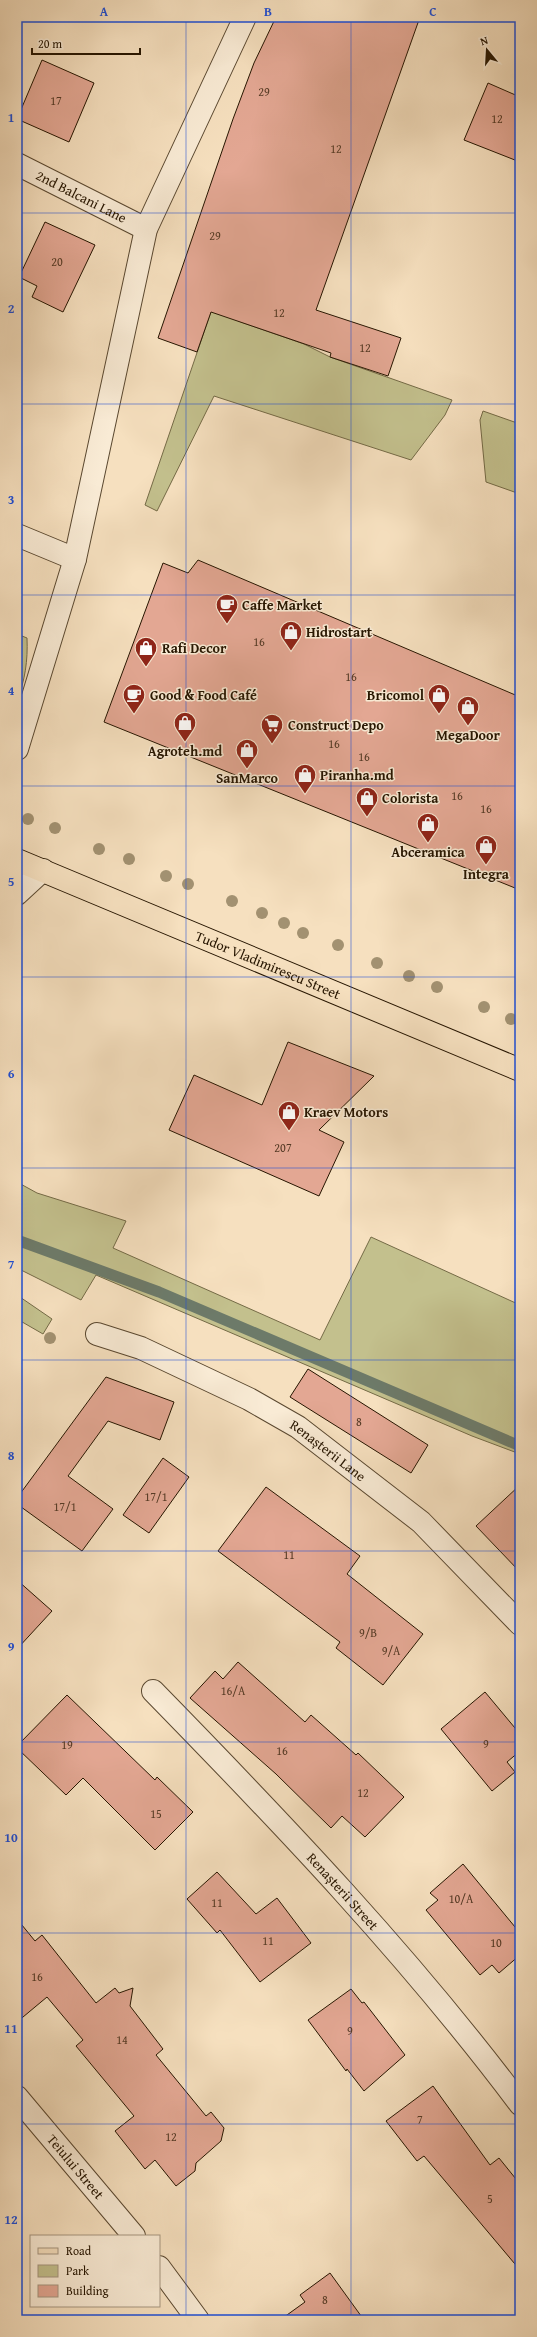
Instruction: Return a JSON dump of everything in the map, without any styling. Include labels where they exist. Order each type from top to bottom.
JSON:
[{"type":"main road","name":"Tudor Vladimirescu Street","points":[[17,860],[520,1070]]},
{"type":"street","points":[[17,749],[76,559],[146,229],[245,17]]},
{"type":"street","name":"2nd Balcani Lane","points":[[17,164],[146,229]]},
{"type":"street","points":[[17,535],[76,559]]},
{"type":"street","points":[[18,895],[42,870]]},
{"type":"street","name":"Renașterii Lane","points":[[97,1334],[141,1348],[249,1399],[298,1427],[421,1522],[520,1624]]},
{"type":"street","name":"Renașterii Street","points":[[153,1691],[280,1821],[406,1960],[520,2104]]},
{"type":"street","name":"Teiului Street","points":[[17,2097],[133,2235]]},
{"type":"street","points":[[160,2268],[198,2320]]},
{"type":"green space","points":[[272,133],[238,321],[304,344],[330,357],[452,400],[445,415],[411,460],[214,396],[157,511],[145,505]]},
{"type":"green space","points":[[483,411],[520,424],[520,494],[486,482],[480,420]]},
{"type":"green space","points":[[17,634],[27,638],[27,646],[25,670],[17,701]]},
{"type":"green space","points":[[17,1182],[37,1193],[126,1221],[113,1248],[320,1340],[371,1237],[520,1305],[520,1454],[472,1436],[96,1275],[81,1300],[17,1268]]},
{"type":"green space","points":[[17,1295],[52,1319],[43,1334],[17,1319]]},
{"type":"building","points":[[276,17],[420,17],[316,310],[401,338],[388,376],[330,357],[331,353],[211,312],[197,352],[158,338],[233,119],[254,63]]},
{"type":"building","points":[[42,60],[94,83],[69,142],[17,119]]},
{"type":"building","points":[[488,83],[520,97],[520,162],[464,140]]},
{"type":"building","points":[[45,222],[95,245],[63,312],[32,297],[37,286],[19,277]]},
{"type":"building","name":"Construct Depo","points":[[198,560],[520,697],[520,890],[104,722],[163,563],[188,573]]},
{"type":"building","points":[[288,1042],[374,1076],[319,1130],[344,1142],[319,1196],[169,1130],[194,1075],[262,1105]]},
{"type":"building","points":[[308,1369],[428,1445],[411,1473],[290,1397]]},
{"type":"building","points":[[106,1377],[174,1402],[160,1440],[108,1421],[68,1476],[113,1509],[82,1551],[17,1504],[17,1498]]},
{"type":"building","points":[[163,1458],[189,1477],[149,1533],[123,1515]]},
{"type":"building","points":[[520,1485],[520,1572],[476,1526]]},
{"type":"building","points":[[266,1487],[360,1556],[347,1574],[423,1634],[383,1685],[336,1648],[340,1642],[218,1551]]},
{"type":"building","points":[[17,1580],[52,1611],[17,1649]]},
{"type":"building","points":[[238,1662],[305,1722],[311,1715],[356,1755],[358,1753],[404,1797],[365,1837],[342,1816],[331,1828],[276,1774],[190,1698],[215,1671],[223,1679]]},
{"type":"building","points":[[485,1692],[520,1734],[520,1751],[507,1762],[515,1772],[492,1791],[441,1729]]},
{"type":"building","points":[[67,1695],[155,1780],[157,1777],[193,1812],[155,1850],[83,1778],[66,1795],[17,1748],[17,1746]]},
{"type":"building","points":[[463,1864],[520,1933],[520,1955],[499,1973],[492,1965],[480,1975],[426,1910],[438,1900],[430,1893]]},
{"type":"building","points":[[217,1872],[256,1914],[277,1898],[311,1943],[260,1982],[220,1930],[217,1933],[187,1899]]},
{"type":"building","points":[[17,1919],[35,1941],[42,1935],[96,2003],[115,1988],[119,1993],[133,1988],[130,2006],[163,2049],[156,2055],[206,2116],[211,2112],[224,2128],[221,2141],[196,2163],[195,2171],[176,2186],[155,2160],[145,2169],[115,2131],[134,2116],[76,2046],[83,2040],[47,1997],[17,2022]]},
{"type":"building","points":[[351,1989],[362,2003],[364,2002],[405,2055],[364,2091],[347,2069],[346,2071],[308,2020]]},
{"type":"building","points":[[433,2086],[490,2165],[499,2158],[520,2184],[520,2270],[424,2156],[417,2161],[386,2121]]},
{"type":"building","points":[[330,2273],[364,2320],[280,2320],[305,2302],[300,2295]]},
{"type":"waterway","points":[[17,1240],[159,1292],[520,1446]]},
{"type":"place","name":"Caffe Market","points":[[227,624]]},
{"type":"place","name":"Hidrostart","points":[[291,652]]},
{"type":"place","name":"Rafi Decor","points":[[146,668]]},
{"type":"place","name":"Good & Food Café","points":[[134,714]]},
{"type":"place","name":"Bricomol","points":[[439,714]]},
{"type":"place","name":"MegaDoor","points":[[468,726]]},
{"type":"place","name":"Agroteh.md","points":[[185,742]]},
{"type":"place","name":"Construct Depo","points":[[272,744]]},
{"type":"place","name":"SanMarco","points":[[247,770]]},
{"type":"place","name":"Piranha.md","points":[[305,794]]},
{"type":"place","name":"Colorista","points":[[367,818]]},
{"type":"place","name":"Abceramica","points":[[428,844]]},
{"type":"place","name":"Integra","points":[[486,866]]},
{"type":"place","name":"Kraev Motors","points":[[289,1132]]}]
